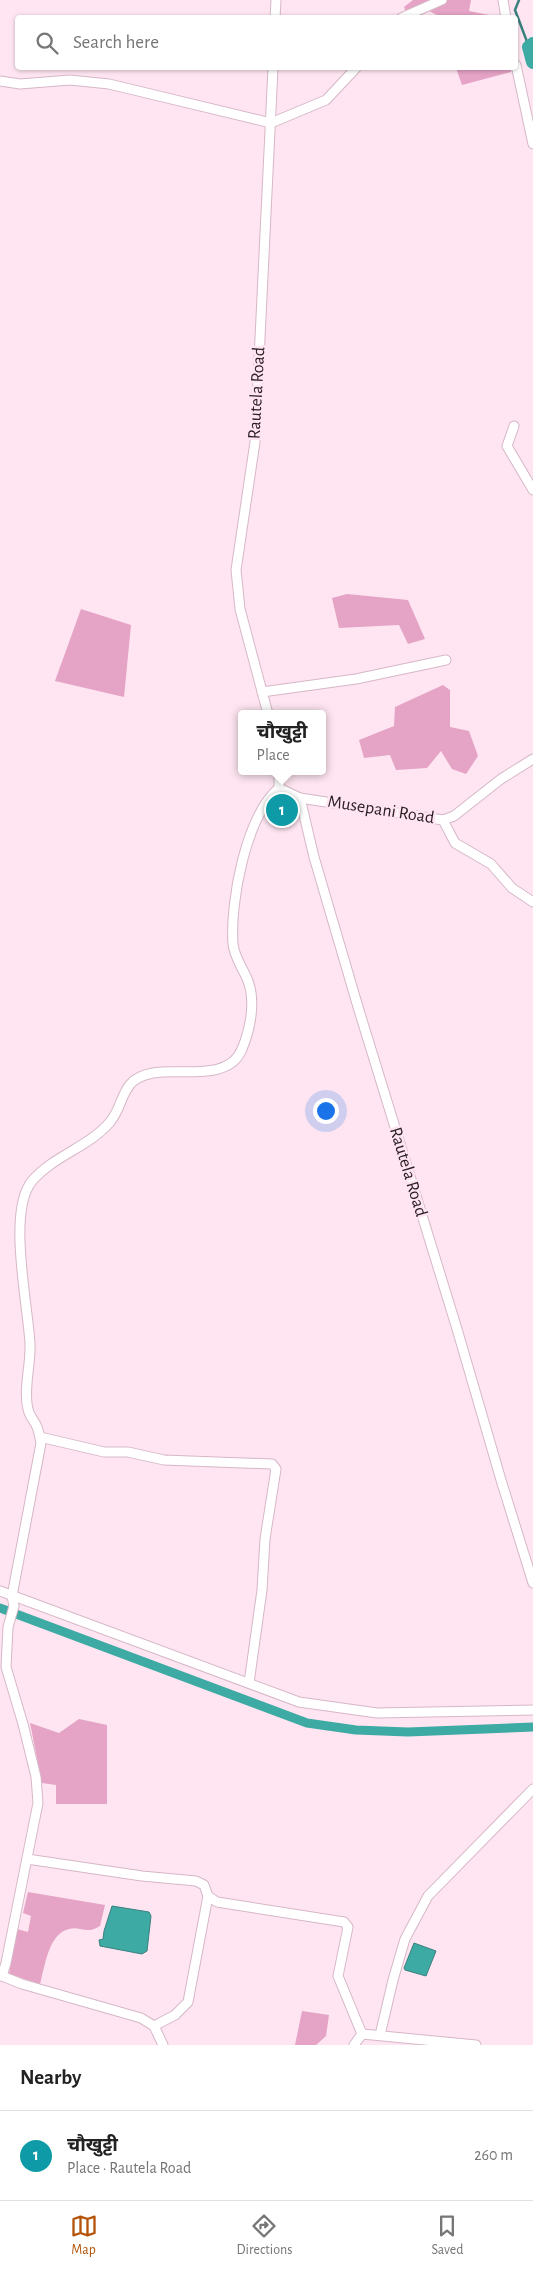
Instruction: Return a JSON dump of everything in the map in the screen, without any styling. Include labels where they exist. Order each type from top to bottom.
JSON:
[{"type":"street","points":[[275,15],[276,0]]},
{"type":"street","points":[[408,15],[442,0]]},
{"type":"street","points":[[503,0],[506,15]]},
{"type":"street","name":"Rautela Road","points":[[267,710],[240,609],[236,570],[255,442],[273,70]]},
{"type":"street","points":[[0,81],[20,84],[70,80],[109,84],[271,123],[326,100],[354,70]]},
{"type":"street","points":[[517,70],[533,144]]},
{"type":"street","points":[[514,426],[507,446],[533,490]]},
{"type":"street","points":[[262,692],[356,679],[446,660]]},
{"type":"street","name":"Musepani Road","points":[[300,798],[444,820],[454,816],[501,779],[533,759]]},
{"type":"street","points":[[163,2045],[154,2026],[141,2018],[31,1987],[1,1976],[38,1804],[36,1777],[6,1667],[5,1632],[14,1606],[12,1596],[40,1443],[38,1429],[28,1409],[30,1346],[19,1221],[23,1196],[32,1180],[53,1163],[92,1138],[111,1121],[124,1092],[138,1078],[152,1073],[217,1070],[231,1063],[241,1052],[249,1029],[252,1003],[249,984],[233,946],[234,917],[241,864],[257,818],[270,796],[279,788],[280,775]]},
{"type":"street","points":[[279,788],[300,798]]},
{"type":"street","name":"Rautela Road","points":[[300,798],[314,857],[358,1006],[533,1583]]},
{"type":"street","points":[[444,820],[455,842],[491,864],[512,888],[533,902]]},
{"type":"street","points":[[40,1437],[104,1452],[128,1452],[164,1460],[272,1464],[276,1469],[265,1539],[262,1590],[249,1683]]},
{"type":"street","points":[[0,1591],[299,1702],[377,1713],[533,1710]]},
{"type":"street","points":[[380,2035],[392,1980],[405,1939],[428,1896],[533,1789]]},
{"type":"street","points":[[27,1859],[114,1872],[196,1881],[204,1885],[208,1896],[188,2002],[175,2015],[154,2026]]},
{"type":"street","points":[[208,1896],[217,1902],[344,1922],[348,1926],[338,1976],[362,2034]]},
{"type":"street","points":[[362,2034],[476,2045]]},
{"type":"street","points":[[354,2045],[362,2034]]},
{"type":"shaded area","points":[[413,0],[471,0],[469,11],[489,15],[437,15],[429,11],[422,15],[407,15],[404,7]]},
{"type":"shaded area","points":[[457,70],[511,70],[511,72],[462,85]]},
{"type":"shaded area","points":[[347,594],[408,600],[425,639],[408,644],[399,625],[339,628],[332,598]]},
{"type":"shaded area","points":[[81,609],[131,625],[124,697],[55,681]]},
{"type":"shaded area","points":[[443,685],[450,690],[450,727],[469,731],[478,756],[466,774],[452,769],[441,751],[427,768],[396,770],[390,755],[364,758],[359,740],[394,726],[395,707]]},
{"type":"shaded area","points":[[79,1719],[107,1725],[107,1804],[56,1804],[56,1785],[42,1783],[30,1723],[59,1733]]},
{"type":"shaded area","points":[[28,1892],[105,1905],[100,1926],[91,1930],[69,1929],[56,1937],[48,1952],[40,1984],[9,1974],[17,1929],[28,1932],[31,1916],[23,1913]]},
{"type":"shaded area","points":[[112,1906],[149,1912],[151,1916],[147,1951],[142,1954],[100,1946],[99,1940],[103,1939]]},
{"type":"shaded area","points":[[414,1943],[436,1951],[426,1976],[405,1970],[404,1968]]},
{"type":"shaded area","points":[[302,2011],[329,2015],[326,2036],[316,2045],[295,2045]]},
{"type":"waterway","points":[[517,15],[515,10],[519,0]]},
{"type":"waterway","points":[[518,18],[529,47]]},
{"type":"waterway","points":[[533,44],[529,47],[533,62]]},
{"type":"waterway","points":[[0,1608],[307,1723],[356,1730],[408,1732],[533,1727]]},
{"type":"place","name":"चौखुट्टी","points":[[282,810]]}]
